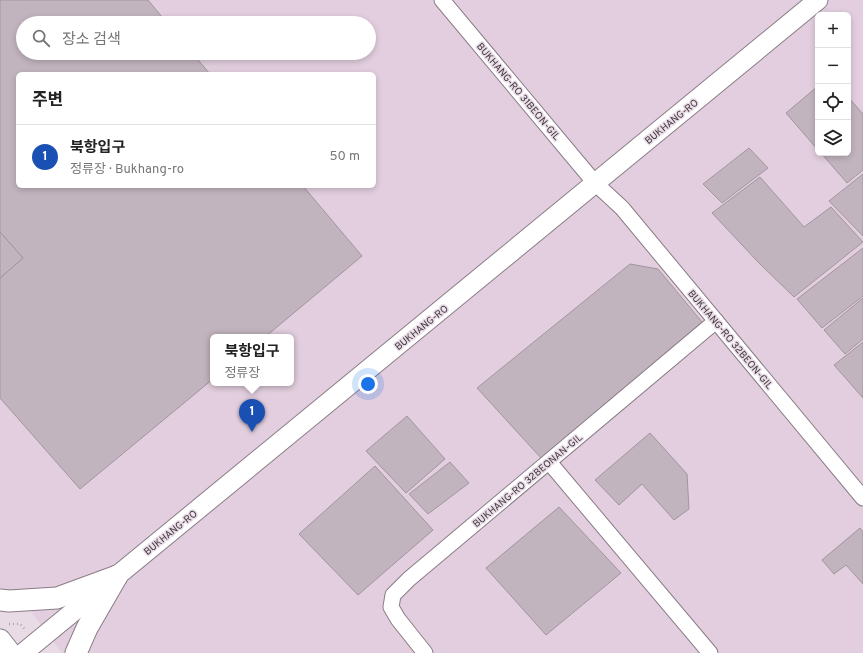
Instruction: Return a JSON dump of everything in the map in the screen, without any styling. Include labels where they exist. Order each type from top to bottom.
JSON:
[{"type":"main road","points":[[0,600],[9,601],[57,598],[117,576]]},
{"type":"main road","points":[[76,653],[87,628],[117,576]]},
{"type":"main road","points":[[0,640],[10,653]]},
{"type":"street","name":"BUKHANG-RO 31BEON-GIL","points":[[442,0],[595,183]]},
{"type":"street","name":"BUKHANG-RO","points":[[23,653],[818,0]]},
{"type":"street","name":"BUKHANG-RO 32BEON-GIL","points":[[595,183],[622,208],[863,498]]},
{"type":"street","name":"BUKHANG-RO 32BEONAN-GIL","points":[[425,653],[391,608],[393,595],[716,321]]},
{"type":"street","points":[[548,462],[710,653]]},
{"type":"shaded area","points":[[0,0],[863,0],[863,653],[62,653],[18,594],[0,608]]},
{"type":"building","points":[[0,0],[148,0],[161,16],[16,16],[16,60],[198,60],[208,72],[16,72],[16,188],[305,188],[362,256],[269,334],[210,334],[210,381],[80,489],[0,398],[0,278],[23,258],[0,232]]},
{"type":"building","points":[[815,89],[815,147],[786,113]]},
{"type":"building","points":[[851,100],[863,114],[863,170],[847,183],[824,156],[851,156]]},
{"type":"building","points":[[749,148],[768,168],[722,203],[703,184]]},
{"type":"building","points":[[863,174],[863,236],[829,201]]},
{"type":"building","points":[[760,177],[804,227],[831,207],[863,242],[794,297],[759,263],[712,213]]},
{"type":"building","points":[[0,232],[23,258],[0,278]]},
{"type":"building","points":[[863,248],[863,296],[822,328],[797,299]]},
{"type":"building","points":[[630,264],[658,269],[702,322],[541,458],[477,388]]},
{"type":"building","points":[[863,298],[863,339],[845,354],[824,330]]},
{"type":"building","points":[[863,342],[863,398],[834,365]]},
{"type":"building","points":[[407,416],[445,459],[406,493],[366,451]]},
{"type":"building","points":[[650,433],[687,474],[689,509],[674,520],[642,484],[619,505],[595,480]]},
{"type":"building","points":[[450,462],[469,483],[428,514],[409,494]]},
{"type":"building","points":[[375,466],[433,530],[358,595],[299,534]]},
{"type":"building","points":[[559,507],[621,573],[546,635],[486,568]]},
{"type":"building","points":[[860,528],[863,532],[863,584],[846,565],[834,574],[822,560]]},
{"type":"place","name":"북항입구","points":[[252,432]]}]
